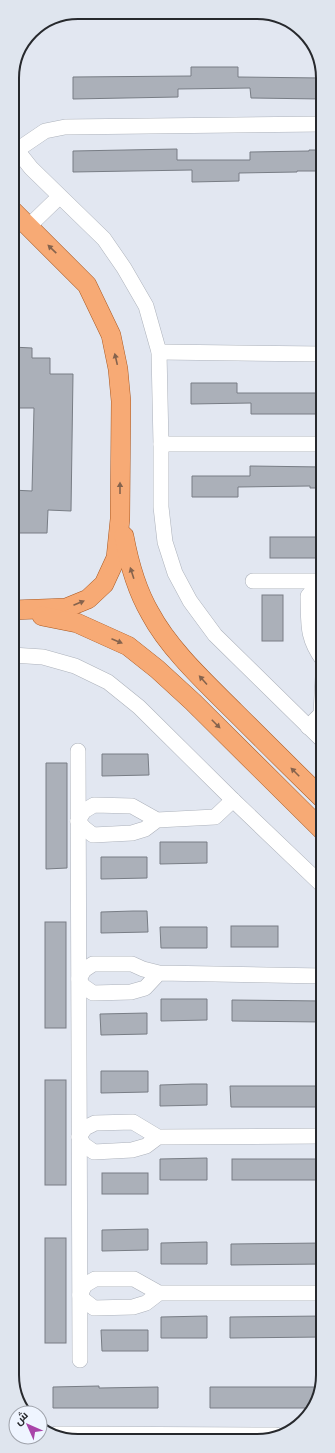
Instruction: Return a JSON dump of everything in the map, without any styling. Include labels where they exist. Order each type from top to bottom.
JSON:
[{"type":"main road","points":[[19,221],[87,285],[111,335],[118,369],[121,401],[120,519],[116,558],[104,584],[88,599],[66,608],[19,610]]},
{"type":"main road","points":[[120,519],[129,564],[138,589],[150,614],[170,643],[212,690],[316,792]]},
{"type":"main road","points":[[19,611],[77,623],[128,646],[173,683],[316,824]]},
{"type":"main road","points":[[236,744],[252,728]]},
{"type":"street","points":[[19,145],[45,131],[65,127],[316,124]]},
{"type":"street","points":[[19,152],[31,168],[59,197],[104,239],[124,268],[146,306],[159,352],[161,507],[166,542],[175,573],[190,601],[215,635],[316,734]]},
{"type":"street","points":[[19,221],[59,197]]},
{"type":"street","points":[[159,352],[316,354]]},
{"type":"street","points":[[161,444],[316,444]]},
{"type":"street","points":[[253,581],[316,581]]},
{"type":"street","points":[[316,587],[308,596],[310,635],[316,650]]},
{"type":"street","points":[[19,655],[43,657],[76,666],[108,682],[139,707],[233,800],[316,877]]},
{"type":"street","points":[[308,727],[316,719]]},
{"type":"street","points":[[78,752],[80,1360]]},
{"type":"street","points":[[78,821],[84,811],[94,806],[132,806],[157,820],[215,817],[233,800]]},
{"type":"street","points":[[78,821],[93,835],[132,833],[145,829],[157,820]]},
{"type":"street","points":[[79,979],[84,970],[94,964],[132,964],[143,970],[160,973],[316,976]]},
{"type":"street","points":[[79,979],[83,986],[93,993],[131,992],[145,988],[160,973]]},
{"type":"street","points":[[79,1138],[85,1128],[95,1122],[133,1122],[158,1137],[316,1136]]},
{"type":"street","points":[[79,1138],[84,1145],[94,1152],[132,1150],[146,1146],[158,1137]]},
{"type":"street","points":[[80,1295],[85,1285],[95,1279],[134,1279],[159,1293],[316,1293]]},
{"type":"street","points":[[80,1295],[85,1302],[94,1308],[133,1307],[146,1303],[159,1293]]},
{"type":"building","points":[[191,67],[238,67],[238,77],[316,78],[316,99],[251,98],[250,88],[178,89],[178,97],[73,99],[73,77],[191,76]]},
{"type":"building","points":[[177,149],[177,160],[250,160],[250,152],[316,150],[316,171],[239,173],[239,181],[192,182],[192,170],[73,172],[73,151]]},
{"type":"building","points":[[19,347],[32,348],[32,358],[50,358],[50,374],[73,374],[71,511],[48,510],[47,533],[19,533],[19,490],[32,491],[34,408],[19,408]]},
{"type":"building","points":[[191,383],[237,383],[237,393],[316,393],[316,414],[251,414],[251,403],[191,404]]},
{"type":"building","points":[[250,466],[316,467],[316,488],[310,488],[310,486],[238,487],[238,497],[192,497],[192,476],[250,476]]},
{"type":"building","points":[[270,537],[316,537],[316,558],[270,558]]},
{"type":"building","points":[[262,595],[283,595],[283,641],[262,641]]},
{"type":"building","points":[[102,754],[148,754],[149,775],[102,776]]},
{"type":"building","points":[[46,763],[67,763],[67,868],[46,869]]},
{"type":"building","points":[[160,842],[207,842],[207,863],[160,864]]},
{"type":"building","points":[[101,857],[147,857],[147,878],[101,879]]},
{"type":"building","points":[[147,911],[148,932],[101,933],[101,912]]},
{"type":"building","points":[[45,922],[66,922],[66,1028],[45,1028]]},
{"type":"building","points":[[231,926],[278,926],[278,947],[231,947]]},
{"type":"building","points":[[160,927],[207,927],[207,948],[161,948]]},
{"type":"building","points":[[161,999],[207,999],[207,1020],[161,1021]]},
{"type":"building","points":[[232,1000],[316,1001],[316,1022],[232,1021]]},
{"type":"building","points":[[147,1013],[147,1034],[101,1035],[100,1014]]},
{"type":"building","points":[[101,1071],[148,1071],[148,1092],[101,1093]]},
{"type":"building","points":[[45,1080],[66,1080],[66,1185],[45,1185]]},
{"type":"building","points":[[207,1084],[207,1105],[160,1106],[160,1085]]},
{"type":"building","points":[[230,1086],[316,1086],[316,1107],[231,1107]]},
{"type":"building","points":[[207,1158],[207,1180],[160,1180],[160,1159]]},
{"type":"building","points":[[232,1159],[316,1159],[316,1180],[232,1180]]},
{"type":"building","points":[[102,1173],[148,1173],[148,1194],[102,1194]]},
{"type":"building","points":[[148,1229],[148,1250],[102,1251],[102,1230]]},
{"type":"building","points":[[45,1238],[66,1238],[66,1343],[45,1343]]},
{"type":"building","points":[[207,1242],[207,1264],[161,1264],[161,1243]]},
{"type":"building","points":[[316,1243],[316,1264],[231,1265],[231,1244]]},
{"type":"building","points":[[207,1316],[207,1338],[161,1338],[161,1317]]},
{"type":"building","points":[[316,1316],[316,1337],[230,1338],[230,1317]]},
{"type":"building","points":[[101,1330],[148,1330],[148,1351],[102,1351]]},
{"type":"building","points":[[99,1386],[99,1388],[158,1387],[158,1408],[53,1408],[53,1387]]},
{"type":"building","points":[[210,1387],[315,1387],[305,1408],[210,1408]]}]
